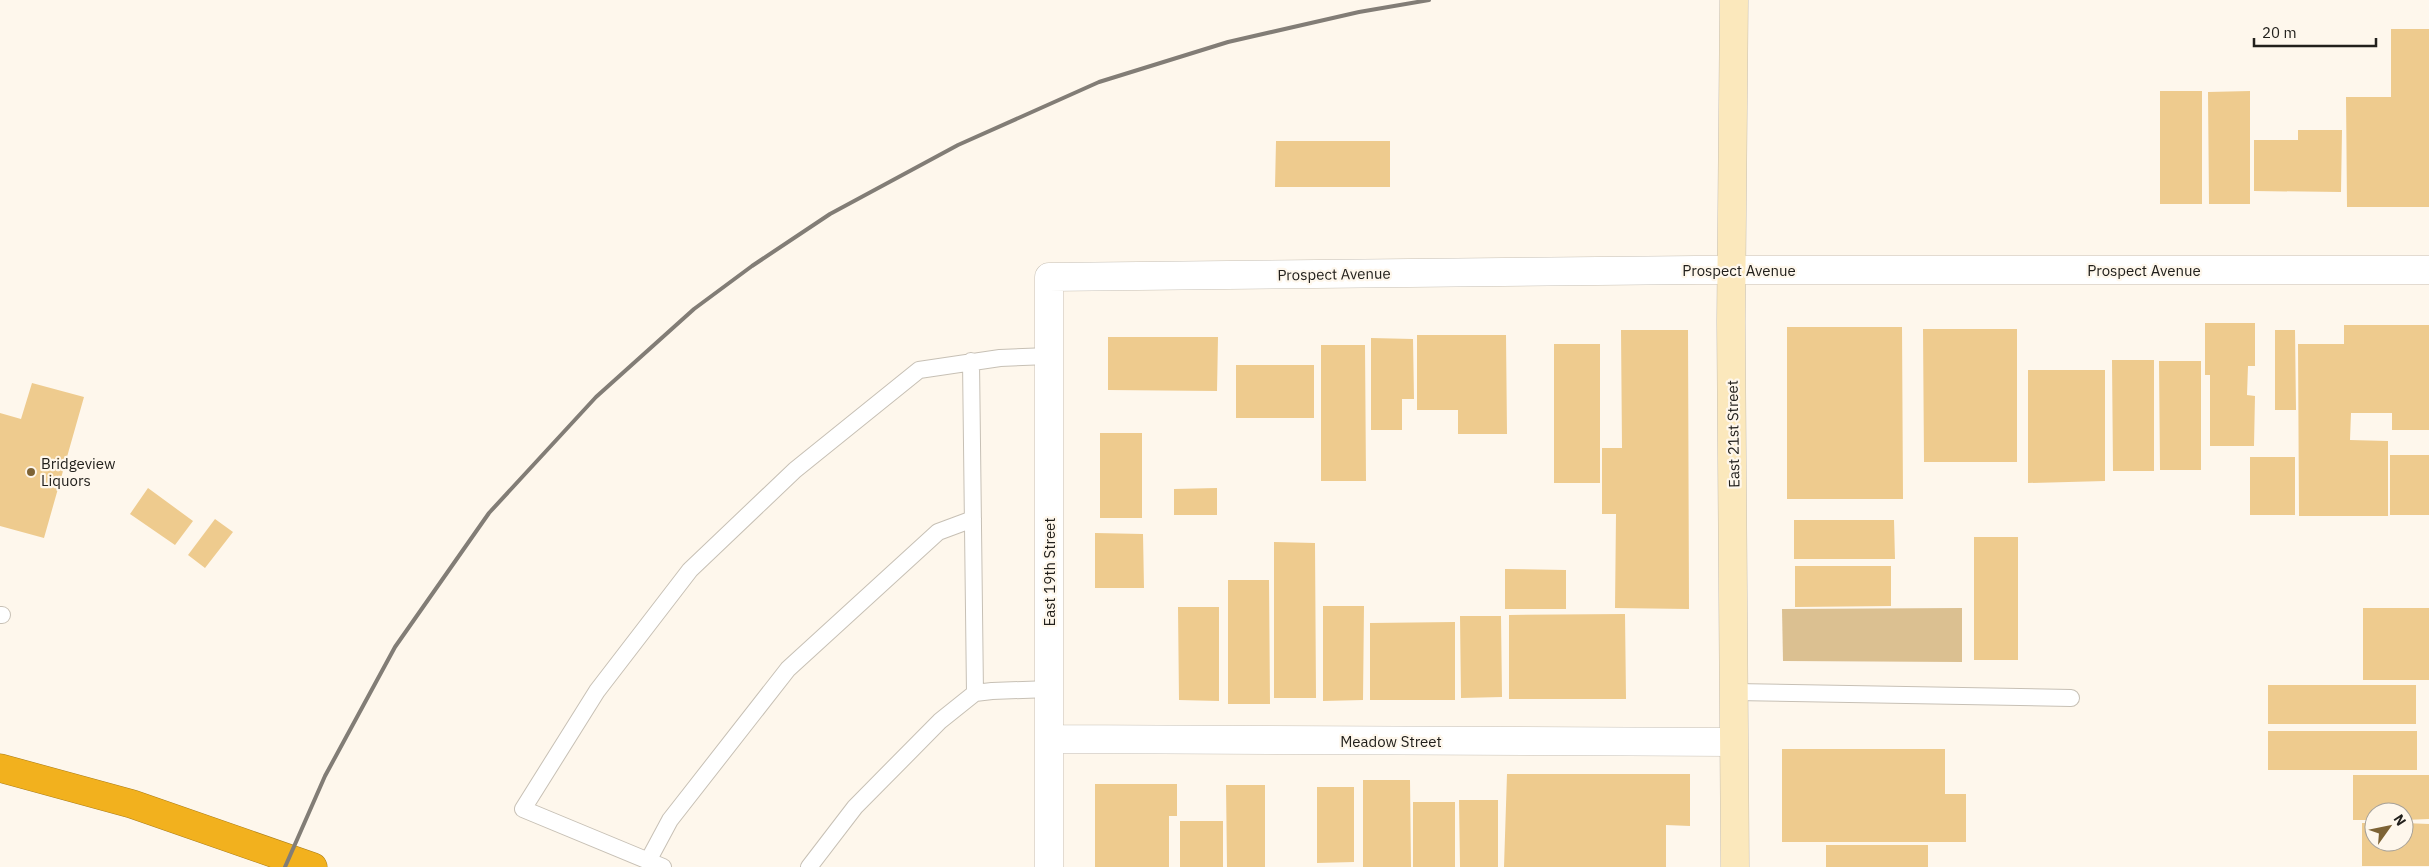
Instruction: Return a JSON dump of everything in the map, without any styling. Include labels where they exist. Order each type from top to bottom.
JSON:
[{"type":"highway","points":[[0,768],[132,804],[313,867]]},
{"type":"street","name":"East 21st Street","points":[[1734,0],[1732,270],[1735,692],[1733,742],[1734,867]]},
{"type":"street","name":"Prospect Avenue","points":[[1049,278],[1732,270],[2429,270]]},
{"type":"street","name":"East 19th Street","points":[[1049,278],[1049,867]]},
{"type":"street","name":"Meadow Street","points":[[1050,739],[1733,742]]},
{"type":"lane","points":[[973,519],[938,532],[788,670],[670,820],[655,864],[523,809],[597,691],[690,570],[795,470],[919,370],[971,361],[1049,356]]},
{"type":"lane","points":[[971,361],[975,694]]},
{"type":"lane","points":[[809,867],[855,807],[940,721],[975,694],[992,691],[1050,689]]},
{"type":"lane","points":[[1735,692],[2071,698]]},
{"type":"shaded area","points":[[1962,608],[1962,662],[1783,661],[1782,609]]},
{"type":"building","points":[[2391,29],[2429,29],[2429,207],[2347,207],[2346,97],[2391,97]]},
{"type":"building","points":[[2160,91],[2202,91],[2202,204],[2160,204]]},
{"type":"building","points":[[2250,91],[2250,204],[2209,204],[2208,92]]},
{"type":"building","points":[[2298,130],[2342,130],[2341,192],[2254,191],[2254,140],[2298,140]]},
{"type":"building","points":[[1276,141],[1390,141],[1390,187],[1275,187]]},
{"type":"building","points":[[2205,323],[2255,323],[2255,366],[2248,366],[2247,395],[2255,396],[2254,446],[2210,446],[2210,375],[2205,375]]},
{"type":"building","points":[[2344,325],[2429,325],[2429,430],[2392,430],[2392,413],[2351,413],[2350,440],[2388,441],[2388,516],[2299,516],[2298,344],[2344,344]]},
{"type":"building","points":[[1787,327],[1902,327],[1903,499],[1787,499]]},
{"type":"building","points":[[1923,329],[2017,329],[2017,462],[1924,462]]},
{"type":"building","points":[[1621,330],[1688,330],[1689,609],[1615,608],[1616,514],[1602,514],[1602,448],[1622,448]]},
{"type":"building","points":[[2275,330],[2295,330],[2296,410],[2275,410]]},
{"type":"building","points":[[1417,335],[1506,335],[1507,434],[1458,434],[1458,410],[1417,410]]},
{"type":"building","points":[[1108,337],[1218,337],[1217,391],[1108,390]]},
{"type":"building","points":[[1371,338],[1413,339],[1414,399],[1402,399],[1402,430],[1371,430]]},
{"type":"building","points":[[1554,344],[1600,344],[1600,483],[1554,483]]},
{"type":"building","points":[[1321,345],[1365,345],[1366,481],[1321,481]]},
{"type":"building","points":[[2112,360],[2154,360],[2154,471],[2113,471]]},
{"type":"building","points":[[2159,361],[2201,361],[2201,470],[2160,470]]},
{"type":"building","points":[[1236,365],[1314,365],[1314,418],[1236,418]]},
{"type":"building","points":[[2028,370],[2105,370],[2105,481],[2028,483]]},
{"type":"building","name":"Bridgeview Liquors","points":[[32,383],[84,397],[44,538],[0,526],[0,413],[21,419]]},
{"type":"building","points":[[1100,433],[1142,433],[1142,518],[1100,518]]},
{"type":"building","points":[[2390,455],[2429,455],[2429,515],[2390,515]]},
{"type":"building","points":[[2250,457],[2295,457],[2295,515],[2250,515]]},
{"type":"building","points":[[148,488],[193,521],[175,545],[130,514]]},
{"type":"building","points":[[1217,488],[1217,515],[1174,515],[1174,489]]},
{"type":"building","points":[[215,519],[233,532],[205,568],[188,555]]},
{"type":"building","points":[[1794,520],[1894,520],[1895,559],[1794,559]]},
{"type":"building","points":[[1095,533],[1143,534],[1144,588],[1095,588]]},
{"type":"building","points":[[1974,537],[2018,537],[2018,660],[1974,660]]},
{"type":"building","points":[[1274,542],[1315,543],[1316,698],[1274,698]]},
{"type":"building","points":[[1795,566],[1891,566],[1891,606],[1795,607]]},
{"type":"building","points":[[1505,569],[1566,570],[1566,609],[1505,609]]},
{"type":"building","points":[[1228,580],[1269,580],[1270,704],[1228,704]]},
{"type":"building","points":[[1323,606],[1364,606],[1363,700],[1323,701]]},
{"type":"building","points":[[1178,607],[1219,607],[1219,701],[1179,700]]},
{"type":"building","points":[[2363,608],[2429,608],[2429,680],[2363,680]]},
{"type":"building","points":[[1625,614],[1626,699],[1509,699],[1509,615]]},
{"type":"building","points":[[1460,616],[1501,616],[1502,697],[1461,698]]},
{"type":"building","points":[[1455,622],[1455,700],[1370,700],[1370,623]]},
{"type":"building","points":[[2268,685],[2416,685],[2416,724],[2268,724]]},
{"type":"building","points":[[2268,731],[2417,731],[2417,770],[2268,770]]},
{"type":"building","points":[[1782,749],[1945,749],[1945,794],[1966,794],[1966,842],[1782,842]]},
{"type":"building","points":[[1507,774],[1690,774],[1690,826],[1666,825],[1666,867],[1504,867]]},
{"type":"building","points":[[2353,775],[2429,775],[2429,819],[2414,820],[2414,802],[2364,802],[2364,820],[2353,820]]},
{"type":"building","points":[[1363,780],[1410,780],[1411,867],[1363,867]]},
{"type":"building","points":[[1095,784],[1177,784],[1177,816],[1169,816],[1169,867],[1095,867]]},
{"type":"building","points":[[1226,785],[1265,785],[1265,867],[1227,867]]},
{"type":"building","points":[[1317,787],[1354,787],[1354,862],[1317,863]]},
{"type":"building","points":[[1459,800],[1498,800],[1498,867],[1460,867]]},
{"type":"building","points":[[1413,802],[1455,802],[1455,867],[1413,867]]},
{"type":"building","points":[[1180,821],[1223,821],[1223,867],[1180,867]]},
{"type":"building","points":[[2362,823],[2364,823],[2364,852],[2414,852],[2414,823],[2429,824],[2429,866],[2362,866]]},
{"type":"building","points":[[1826,845],[1928,845],[1928,867],[1826,867]]},
{"type":"railway","points":[[285,867],[325,776],[395,647],[489,513],[596,397],[694,309],[752,266],[830,214],[958,145],[1099,82],[1228,42],[1359,12],[1429,0]]},
{"type":"place","name":"Bridgeview Liquors","points":[[31,472]]}]
